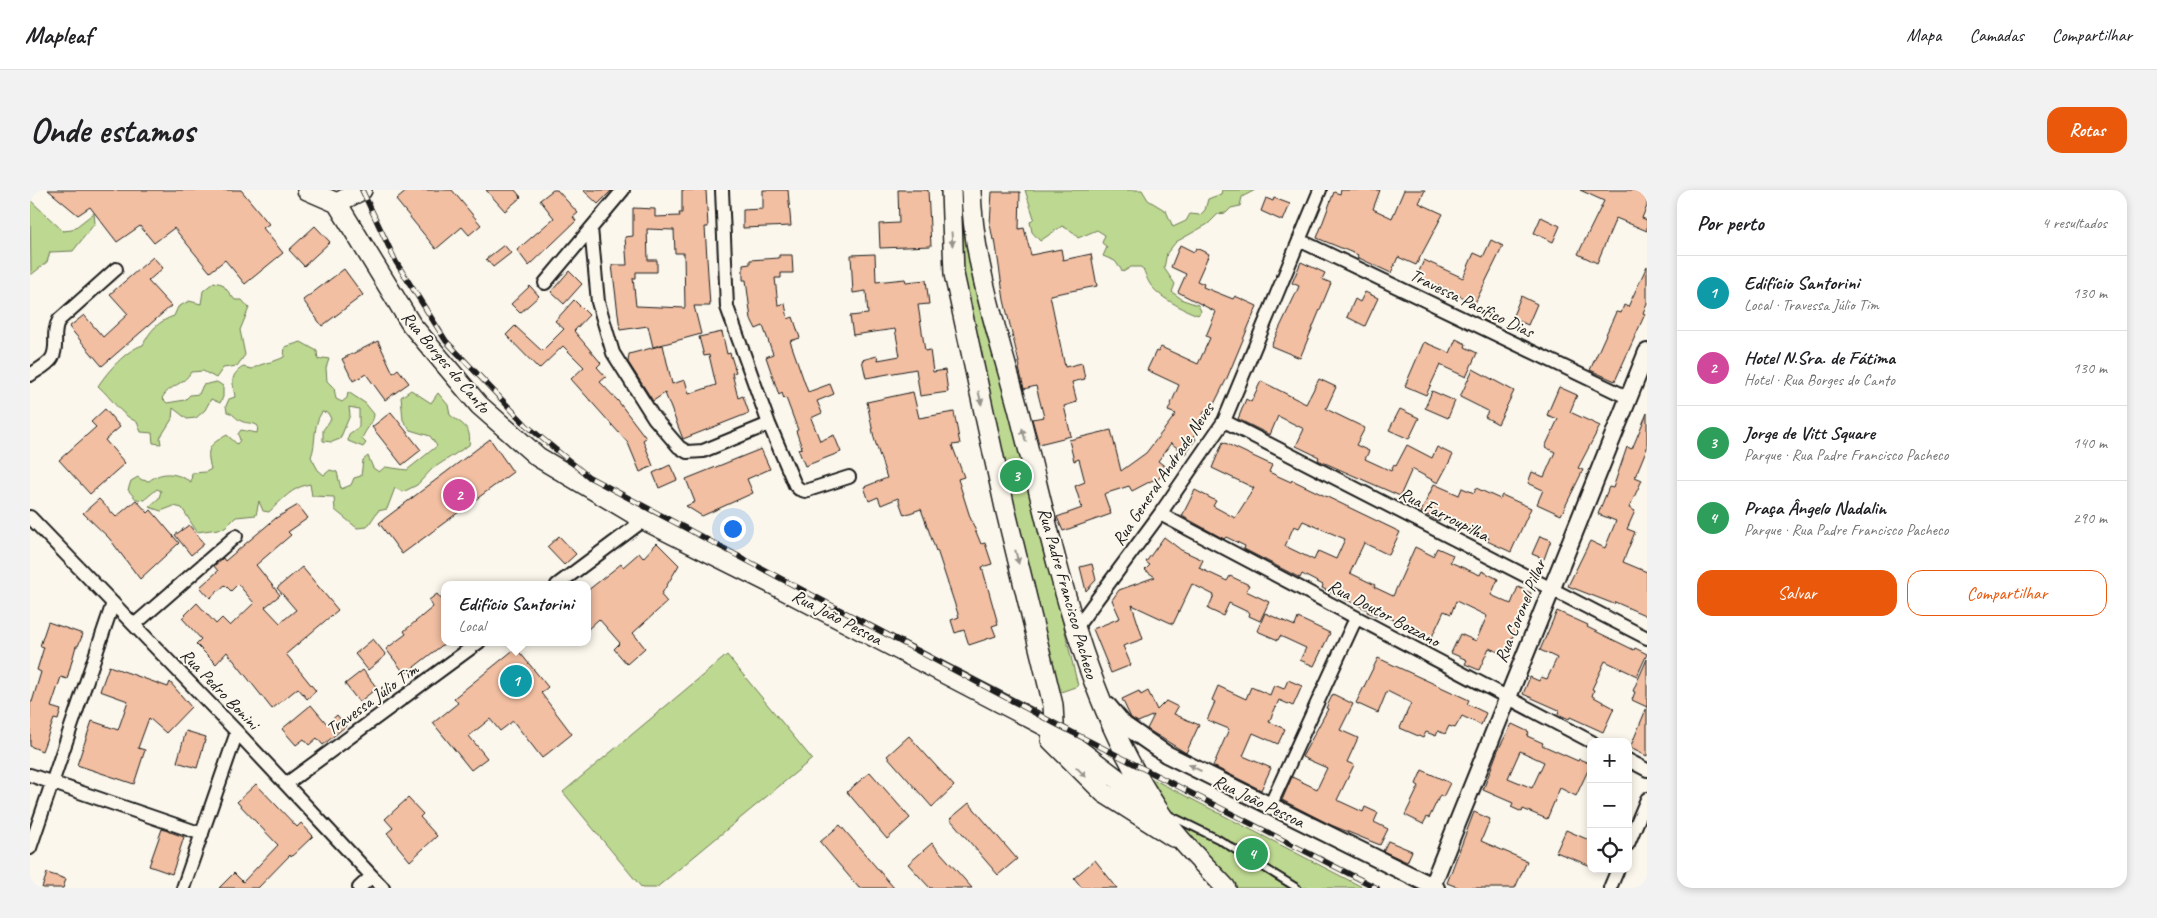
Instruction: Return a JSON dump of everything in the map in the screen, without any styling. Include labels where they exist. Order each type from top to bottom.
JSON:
[{"type":"main road","points":[[307,190],[337,203],[362,190]]},
{"type":"main road","points":[[951,190],[954,274],[1003,499],[1053,705],[1052,735]]},
{"type":"main road","name":"Rua Padre Francisco Pacheco","points":[[971,190],[982,272],[1075,629],[1098,693],[1127,759],[1157,809],[1181,841],[1226,888]]},
{"type":"main road","name":"Rua Borges do Canto","points":[[337,203],[411,324],[479,405],[538,456],[644,520]]},
{"type":"main road","points":[[954,274],[982,272]]},
{"type":"main road","name":"Rua João Pessoa","points":[[644,520],[804,600],[1027,718],[1052,735]]},
{"type":"main road","name":"Rua Padre Francisco Pacheco","points":[[1052,735],[1157,809]]},
{"type":"main road","name":"Rua Padre Francisco Pacheco","points":[[1052,735],[1096,787],[1135,814],[1181,841]]},
{"type":"main road","points":[[1135,814],[1157,809]]},
{"type":"street","points":[[545,283],[623,190]]},
{"type":"street","points":[[722,190],[726,306],[769,424],[795,485],[805,491],[849,477]]},
{"type":"street","name":"Rua General Andrade Neves","points":[[1075,629],[1160,514],[1224,422],[1320,190]]},
{"type":"street","points":[[591,228],[598,302],[613,353],[654,418],[680,447],[687,452],[703,451],[769,424]]},
{"type":"street","name":"Travessa Pacífico Dias","points":[[1299,240],[1629,398]]},
{"type":"street","points":[[30,375],[52,357],[54,350],[54,328],[59,320],[116,269]]},
{"type":"street","name":"Rua Coronel Pillar","points":[[1434,887],[1550,587],[1647,352]]},
{"type":"street","name":"Rua Farroupilha","points":[[1224,422],[1647,638]]},
{"type":"street","name":"Rua Doutor Bozzano","points":[[1160,514],[1587,739]]},
{"type":"street","name":"Rua Pedro Bonini","points":[[30,517],[237,732],[383,888]]},
{"type":"street","points":[[562,581],[644,520]]},
{"type":"street","points":[[134,625],[236,536]]},
{"type":"street","points":[[30,848],[113,603]]},
{"type":"street","points":[[1270,806],[1356,618]]},
{"type":"street","name":"Travessa Júlio Tim","points":[[286,784],[474,646]]},
{"type":"street","name":"Rua João Pessoa","points":[[1098,693],[1124,725],[1166,754],[1434,887]]},
{"type":"street","points":[[183,888],[237,732]]},
{"type":"street","points":[[1632,762],[1647,770]]},
{"type":"street","points":[[30,775],[202,834]]},
{"type":"street","points":[[1632,835],[1647,799]]},
{"type":"street","points":[[1610,888],[1616,873]]},
{"type":"street","points":[[359,888],[372,876]]},
{"type":"lane","points":[[1157,809],[1218,839],[1297,888]]},
{"type":"green space","points":[[1025,190],[1142,190],[1148,200],[1166,211],[1173,227],[1186,221],[1190,214],[1200,215],[1205,210],[1208,199],[1221,194],[1222,190],[1255,190],[1242,197],[1240,206],[1231,208],[1226,213],[1218,214],[1208,224],[1176,242],[1167,253],[1164,268],[1175,284],[1172,292],[1183,300],[1198,305],[1201,311],[1198,315],[1159,294],[1150,284],[1141,267],[1131,267],[1123,272],[1115,261],[1103,256],[1107,247],[1102,243],[1105,235],[1097,230],[1078,238],[1073,232],[1062,226],[1040,241],[1032,232],[1030,222],[1034,218]]},
{"type":"green space","points":[[30,200],[63,231],[72,230],[94,213],[95,223],[73,251],[50,252],[47,262],[31,275]]},
{"type":"green space","points":[[963,208],[1078,686],[1055,694],[957,265],[953,209]]},
{"type":"green space","points":[[214,282],[222,284],[235,300],[242,300],[249,308],[240,330],[245,355],[237,366],[223,368],[216,378],[203,371],[191,372],[184,380],[168,390],[162,398],[167,403],[185,400],[190,395],[199,394],[203,385],[217,382],[223,386],[223,397],[220,403],[211,399],[205,410],[196,418],[187,419],[173,408],[172,419],[160,438],[161,444],[153,443],[152,433],[141,432],[137,422],[120,410],[98,386],[124,356],[143,345],[156,327],[174,316],[178,307],[189,301],[201,304],[203,291]]},
{"type":"green space","points":[[301,342],[317,351],[318,360],[329,359],[326,368],[327,381],[334,388],[336,399],[342,402],[347,398],[348,392],[365,403],[374,414],[373,420],[362,439],[366,443],[363,447],[348,441],[349,434],[359,427],[359,409],[349,407],[350,415],[340,439],[332,442],[323,441],[323,430],[331,419],[328,413],[322,412],[319,417],[311,457],[318,470],[324,475],[330,470],[337,472],[341,489],[351,485],[354,478],[361,476],[363,460],[368,456],[373,468],[379,472],[385,467],[407,470],[437,446],[430,436],[410,430],[403,420],[401,397],[411,390],[431,403],[438,393],[448,405],[450,415],[468,430],[469,445],[432,469],[417,485],[403,492],[395,488],[387,509],[378,511],[367,527],[357,528],[335,510],[334,497],[312,496],[310,484],[293,491],[269,512],[263,511],[259,501],[256,515],[236,517],[225,528],[197,532],[182,508],[174,506],[161,511],[149,507],[159,498],[161,491],[157,489],[144,500],[136,499],[128,490],[131,481],[138,477],[149,481],[160,475],[170,474],[180,476],[191,482],[192,473],[206,472],[211,469],[209,452],[212,445],[216,442],[227,435],[237,444],[240,440],[238,434],[241,430],[257,433],[258,426],[241,421],[227,412],[226,406],[229,399],[235,397],[234,376],[243,367],[252,369],[284,357],[285,347]]},
{"type":"green space","points":[[727,655],[812,759],[656,888],[642,888],[563,792]]},
{"type":"green space","points":[[1145,775],[1364,888],[1235,888],[1175,821]]},
{"type":"building","points":[[48,190],[241,190],[269,224],[263,228],[283,253],[245,284],[225,260],[210,272],[174,228],[154,243],[140,226],[117,242],[90,207],[78,215]]},
{"type":"building","points":[[408,190],[452,190],[481,225],[469,235],[462,227],[436,249],[396,200]]},
{"type":"building","points":[[486,190],[515,190],[521,197],[505,211]]},
{"type":"building","points":[[553,190],[557,190],[578,213],[573,217],[576,221],[529,266],[517,250],[554,218],[540,200]]},
{"type":"building","points":[[583,190],[612,190],[598,204]]},
{"type":"building","points":[[682,190],[706,190],[708,227],[705,227],[710,306],[694,306],[701,334],[653,347],[648,326],[620,330],[612,265],[627,265],[625,237],[633,236],[633,208],[655,209],[655,217],[680,216],[679,213],[682,213]],"holes":[[[647,229],[674,230],[675,253],[684,253],[685,308],[636,306],[633,278],[636,278],[636,272],[657,272],[657,260],[648,260]]]},
{"type":"building","points":[[763,190],[788,190],[791,226],[743,228],[743,210],[763,209]]},
{"type":"building","points":[[898,190],[928,190],[931,246],[880,248],[879,224],[899,223]]},
{"type":"building","points":[[1341,190],[1380,190],[1373,209],[1392,218],[1404,190],[1425,190],[1419,203],[1443,214],[1416,265],[1398,257],[1391,273],[1357,257],[1358,255],[1317,238],[1334,192],[1340,194]]},
{"type":"building","points":[[1580,190],[1647,190],[1647,206],[1642,218],[1647,220],[1647,231],[1616,218],[1597,263],[1578,254],[1604,201]]},
{"type":"building","points":[[992,192],[1020,192],[1019,229],[1024,228],[1031,255],[1061,249],[1063,260],[1091,254],[1097,286],[1050,295],[1065,367],[1082,363],[1085,379],[1072,382],[1077,402],[1064,406],[1071,436],[1039,444],[1032,419],[1044,417],[1036,386],[1024,389],[1019,368],[1004,300],[995,239],[993,240],[990,224]]},
{"type":"building","points":[[1266,198],[1273,201],[1274,198],[1290,204],[1283,221],[1261,211]]},
{"type":"building","points":[[1541,217],[1560,226],[1553,242],[1534,233]]},
{"type":"building","points":[[315,226],[330,242],[304,266],[289,250]]},
{"type":"building","points":[[1491,240],[1503,246],[1475,303],[1417,276],[1424,260],[1463,278],[1474,253],[1483,257]]},
{"type":"building","points":[[504,245],[511,253],[493,267],[486,259]]},
{"type":"building","points":[[1180,245],[1194,252],[1196,248],[1209,254],[1197,281],[1204,284],[1203,287],[1233,299],[1235,296],[1257,306],[1227,378],[1210,412],[1205,410],[1194,437],[1196,439],[1185,454],[1171,443],[1158,461],[1167,468],[1156,482],[1153,480],[1132,491],[1129,486],[1104,494],[1111,514],[1063,531],[1057,517],[1082,508],[1075,486],[1085,482],[1079,459],[1074,461],[1069,440],[1111,430],[1121,471],[1146,453],[1176,414],[1168,411],[1179,385],[1147,370],[1156,351],[1158,352],[1161,347],[1198,364],[1210,338],[1206,336],[1216,312],[1178,292],[1186,274],[1171,267]]},
{"type":"building","points":[[875,254],[876,282],[905,279],[906,282],[926,280],[929,304],[918,305],[925,351],[930,350],[933,372],[945,370],[948,392],[920,396],[916,369],[866,378],[862,360],[877,356],[878,360],[900,356],[895,329],[853,335],[850,316],[868,314],[866,291],[853,293],[851,255]]},
{"type":"building","points":[[779,255],[792,255],[793,273],[781,273],[781,278],[775,278],[778,305],[785,304],[788,319],[793,317],[800,338],[790,341],[808,392],[830,384],[834,394],[817,401],[822,413],[811,418],[820,441],[834,435],[841,452],[805,466],[798,449],[802,448],[796,431],[798,430],[786,398],[784,399],[782,393],[779,395],[766,357],[773,354],[763,326],[756,329],[751,319],[746,280],[743,280],[743,265],[750,264],[750,260],[779,258]]},
{"type":"building","points":[[153,257],[163,268],[148,281],[171,306],[102,366],[69,327],[84,315],[103,337],[128,314],[110,294]]},
{"type":"building","points":[[1301,262],[1325,273],[1322,279],[1331,283],[1300,358],[1271,346],[1299,286],[1292,283]]},
{"type":"building","points":[[1647,266],[1647,303],[1643,313],[1645,314],[1615,381],[1590,370],[1616,312],[1621,313],[1624,305],[1628,307]]},
{"type":"building","points":[[344,269],[363,295],[322,326],[303,300]]},
{"type":"building","points":[[569,271],[582,284],[564,304],[551,292]]},
{"type":"building","points":[[530,286],[539,296],[520,313],[511,304]]},
{"type":"building","points":[[1365,292],[1378,298],[1365,326],[1347,317],[1355,299],[1360,302]]},
{"type":"building","points":[[1521,296],[1537,304],[1528,325],[1512,318]]},
{"type":"building","points":[[574,300],[589,315],[574,331],[601,363],[597,367],[606,377],[600,382],[618,401],[646,438],[643,440],[653,466],[640,472],[628,443],[571,379],[584,367],[563,346],[539,369],[506,335],[515,326],[542,351],[564,329],[555,321]]},
{"type":"building","points":[[722,332],[727,354],[730,353],[736,372],[732,373],[738,398],[743,396],[749,413],[683,439],[665,393],[653,401],[628,362],[629,354],[663,345],[672,384],[685,380],[689,394],[716,385],[709,355],[704,356],[699,337]]},
{"type":"building","points":[[1456,339],[1466,344],[1465,347],[1477,353],[1466,377],[1440,365],[1426,395],[1405,386],[1424,342],[1450,353]]},
{"type":"building","points":[[378,341],[393,373],[398,369],[409,383],[385,400],[366,374],[353,381],[342,359]]},
{"type":"building","points":[[1473,369],[1514,391],[1498,424],[1485,417],[1488,411],[1460,397]]},
{"type":"building","points":[[1319,379],[1336,387],[1326,409],[1365,428],[1356,445],[1369,451],[1365,459],[1391,471],[1394,465],[1396,466],[1407,445],[1432,458],[1437,447],[1453,455],[1438,483],[1412,469],[1400,496],[1318,460],[1319,457],[1296,446],[1304,429],[1278,416],[1270,435],[1238,419],[1246,399],[1251,402],[1261,381],[1306,404]]},
{"type":"building","points":[[1559,387],[1577,395],[1570,412],[1600,426],[1578,468],[1583,470],[1561,515],[1537,504],[1543,490],[1528,483],[1532,472],[1544,477],[1555,452],[1545,447],[1558,419],[1547,415]]},
{"type":"building","points":[[1432,391],[1455,401],[1448,418],[1425,408]]},
{"type":"building","points":[[913,392],[919,418],[954,412],[960,444],[952,445],[964,477],[958,479],[970,517],[981,544],[985,543],[992,564],[982,567],[998,624],[992,626],[996,636],[969,645],[964,630],[955,633],[951,620],[959,617],[921,509],[904,515],[898,498],[881,505],[878,497],[869,501],[864,487],[887,478],[874,438],[867,402]]},
{"type":"building","points":[[105,409],[120,427],[105,440],[125,463],[90,494],[59,460],[96,427],[91,422]]},
{"type":"building","points":[[1400,409],[1419,418],[1409,439],[1389,430]]},
{"type":"building","points":[[391,412],[421,450],[402,465],[372,427]]},
{"type":"building","points":[[1647,413],[1647,448],[1635,477],[1642,480],[1629,508],[1635,511],[1627,529],[1635,532],[1623,562],[1647,572],[1647,616],[1615,602],[1614,604],[1568,586],[1590,541],[1605,548],[1616,521],[1598,514],[1609,487],[1613,488],[1627,447],[1632,449]]},
{"type":"building","points":[[490,439],[513,472],[402,554],[379,523]]},
{"type":"building","points":[[1223,442],[1272,465],[1269,472],[1291,482],[1292,480],[1400,532],[1389,555],[1364,543],[1350,573],[1393,596],[1415,547],[1433,556],[1437,548],[1453,555],[1450,562],[1480,575],[1482,571],[1498,579],[1491,595],[1511,604],[1518,587],[1531,593],[1505,655],[1489,648],[1479,670],[1465,664],[1467,660],[1451,653],[1460,634],[1476,641],[1487,616],[1456,601],[1451,614],[1444,611],[1430,641],[1417,635],[1419,632],[1384,615],[1382,618],[1367,612],[1368,610],[1322,588],[1323,585],[1302,574],[1300,578],[1244,549],[1245,546],[1226,537],[1224,539],[1182,516],[1195,490],[1216,501],[1213,506],[1235,518],[1254,488],[1212,468]],"holes":[[[1303,521],[1345,539],[1336,559],[1318,551],[1314,560],[1285,546],[1294,526],[1299,528]]]},
{"type":"building","points":[[761,449],[770,469],[747,479],[753,493],[702,516],[686,506],[695,502],[686,479]]},
{"type":"building","points":[[670,465],[677,480],[659,488],[653,473]]},
{"type":"building","points":[[1434,484],[1459,495],[1462,488],[1474,493],[1476,488],[1500,499],[1502,495],[1531,508],[1511,552],[1487,541],[1489,538],[1441,516],[1439,521],[1421,512]]},
{"type":"building","points":[[99,499],[116,517],[136,500],[148,513],[151,510],[179,543],[140,579],[109,538],[83,513]]},
{"type":"building","points":[[298,505],[308,518],[288,532],[291,535],[256,565],[280,595],[265,607],[280,623],[296,610],[277,588],[302,567],[338,610],[286,654],[316,691],[307,699],[298,688],[272,709],[227,652],[216,664],[196,644],[201,639],[182,618],[197,603],[216,624],[222,618],[230,626],[254,603],[238,584],[231,591],[225,585],[210,598],[200,587],[218,571],[214,566],[223,558],[225,561],[276,518]]},
{"type":"building","points":[[189,525],[204,544],[191,555],[175,535]]},
{"type":"building","points":[[559,536],[576,554],[564,565],[547,547]]},
{"type":"building","points":[[1540,536],[1551,540],[1544,559],[1532,554]]},
{"type":"building","points":[[1164,537],[1181,550],[1203,560],[1199,568],[1227,581],[1230,576],[1249,585],[1246,591],[1269,602],[1260,621],[1249,616],[1250,613],[1229,603],[1223,616],[1208,609],[1214,595],[1192,584],[1173,624],[1132,605],[1143,639],[1123,646],[1131,665],[1111,673],[1093,629],[1120,618],[1112,600],[1119,590],[1155,577],[1145,570],[1150,565],[1146,562]]},
{"type":"building","points":[[657,543],[679,565],[661,595],[667,602],[633,633],[645,648],[627,664],[614,649],[620,643],[599,619],[591,626],[591,588],[621,564],[623,567],[639,553],[643,558]]},
{"type":"building","points":[[1092,564],[1096,580],[1086,591],[1080,567]]},
{"type":"building","points":[[437,594],[441,599],[441,646],[405,674],[386,649],[406,634],[404,631],[433,607],[429,600]]},
{"type":"building","points":[[1557,611],[1588,625],[1587,627],[1634,650],[1635,648],[1647,654],[1637,676],[1605,661],[1592,689],[1594,690],[1592,696],[1614,708],[1603,732],[1570,717],[1569,719],[1558,714],[1559,710],[1523,694],[1530,677],[1539,681],[1541,677],[1547,679],[1557,658],[1540,650]]},
{"type":"building","points":[[1265,613],[1295,626],[1298,618],[1330,633],[1314,666],[1300,660],[1306,648],[1280,636],[1278,640],[1257,631]]},
{"type":"building","points":[[48,622],[83,634],[78,646],[76,646],[67,679],[61,677],[51,707],[61,710],[58,720],[54,719],[42,751],[30,746],[30,701],[32,702],[41,672],[37,670],[44,647],[40,646]]},
{"type":"building","points":[[373,639],[386,655],[368,670],[355,654]]},
{"type":"building","points":[[516,648],[548,687],[541,693],[572,734],[542,758],[513,721],[500,731],[490,719],[469,736],[487,758],[471,770],[433,723],[458,703],[454,698]]},
{"type":"building","points":[[1378,658],[1469,700],[1467,704],[1486,713],[1481,725],[1462,716],[1455,728],[1449,726],[1445,734],[1438,731],[1436,736],[1426,732],[1423,738],[1400,728],[1411,703],[1387,691],[1378,713],[1356,703]]},
{"type":"building","points":[[1647,659],[1647,707],[1632,700],[1635,692],[1633,691]]},
{"type":"building","points":[[109,666],[168,687],[170,682],[191,707],[166,733],[149,718],[138,748],[145,750],[134,784],[77,765],[92,721],[118,730],[128,701],[100,691]]},
{"type":"building","points":[[363,670],[377,688],[359,702],[345,684]]},
{"type":"building","points":[[1288,680],[1302,686],[1293,706],[1279,700],[1269,722],[1285,729],[1278,744],[1253,733],[1243,756],[1271,768],[1261,790],[1213,766],[1229,729],[1207,720],[1215,702],[1212,700],[1218,686],[1246,699],[1251,687],[1270,695],[1274,685],[1284,689]]},
{"type":"building","points":[[1139,691],[1141,695],[1148,691],[1157,710],[1166,701],[1178,707],[1174,714],[1199,725],[1186,753],[1147,729],[1154,715],[1138,722],[1131,718],[1122,699]]},
{"type":"building","points":[[1333,694],[1353,704],[1340,730],[1358,738],[1347,762],[1354,765],[1337,800],[1363,812],[1365,807],[1378,813],[1374,822],[1388,829],[1380,845],[1331,825],[1282,800],[1292,777],[1317,789],[1327,768],[1302,757],[1328,709],[1326,708]]},
{"type":"building","points":[[311,705],[327,724],[337,715],[346,726],[323,745],[317,738],[309,745],[304,739],[296,745],[282,729]]},
{"type":"building","points":[[1647,707],[1647,756],[1632,749],[1632,743]]},
{"type":"building","points":[[1512,724],[1529,732],[1527,736],[1543,743],[1542,745],[1578,761],[1579,759],[1587,762],[1587,773],[1576,796],[1560,788],[1547,819],[1523,809],[1522,812],[1511,807],[1513,803],[1483,790],[1498,750]],"holes":[[[1520,751],[1544,762],[1532,788],[1508,778]]]},
{"type":"building","points":[[186,731],[206,737],[197,768],[177,762]]},
{"type":"building","points":[[909,736],[954,786],[932,807],[887,756]]},
{"type":"building","points":[[1422,770],[1450,783],[1443,797],[1440,795],[1429,818],[1427,817],[1423,824],[1405,815],[1419,786],[1416,784]]},
{"type":"building","points":[[870,772],[910,818],[887,839],[847,792]]},
{"type":"building","points":[[256,784],[297,827],[301,823],[313,836],[291,857],[290,855],[258,888],[219,888],[234,873],[243,882],[278,845],[237,802]]},
{"type":"building","points":[[408,798],[423,814],[420,817],[437,836],[410,861],[387,833],[393,828],[385,819]]},
{"type":"building","points":[[969,803],[1017,859],[998,875],[950,819]]},
{"type":"building","points":[[1474,812],[1490,819],[1481,841],[1527,861],[1515,888],[1460,888],[1447,883]]},
{"type":"building","points":[[840,825],[894,888],[859,888],[820,842]]},
{"type":"building","points":[[162,829],[184,837],[172,874],[149,866]]},
{"type":"building","points":[[1566,830],[1587,839],[1587,864],[1556,852]]},
{"type":"building","points":[[1388,841],[1412,851],[1407,862],[1383,851]]},
{"type":"building","points":[[932,843],[972,888],[930,888],[908,864]]},
{"type":"building","points":[[1095,860],[1117,888],[1082,888],[1074,878]]},
{"type":"building","points":[[47,873],[66,879],[63,888],[42,888]]},
{"type":"railway","points":[[362,190],[396,262],[446,341],[526,425],[589,477],[1054,723],[1377,888]]},
{"type":"place","name":"Jorge de Vitt Square","points":[[1016,476]]},
{"type":"place","name":"Hotel N.Sra. de Fátima","points":[[459,495]]},
{"type":"place","name":"Edifício Santorini","points":[[516,681]]},
{"type":"place","name":"Praça Ângelo Nadalin","points":[[1252,854]]}]
